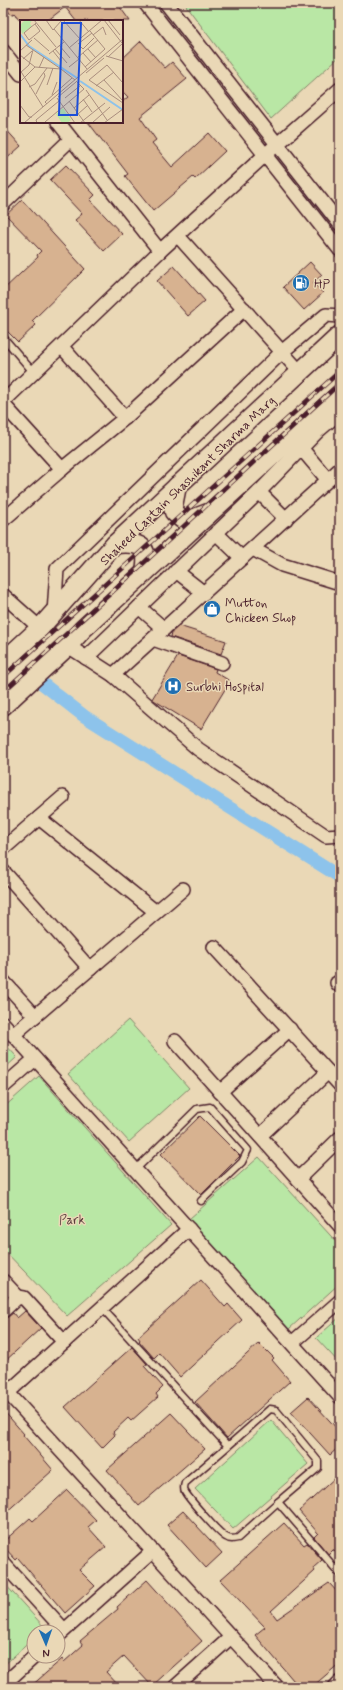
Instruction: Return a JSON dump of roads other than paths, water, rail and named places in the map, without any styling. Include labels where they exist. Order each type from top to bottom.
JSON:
[{"type":"main road","name":"Shaheed Captain Shashikant Sharma Marg","points":[[3,662],[35,633],[54,613],[115,544],[340,335]]},
{"type":"main road","points":[[3,706],[68,646],[83,628],[340,394]]},
{"type":"main road","points":[[177,486],[173,506],[174,512],[182,519],[195,518],[210,512]]},
{"type":"main road","points":[[115,544],[128,543],[142,547],[148,560],[146,572]]},
{"type":"street","points":[[144,3],[340,250]]},
{"type":"street","points":[[166,3],[340,224]]},
{"type":"street","points":[[3,51],[20,73]]},
{"type":"street","points":[[62,469],[3,403],[160,252],[265,155],[340,89]]},
{"type":"street","points":[[59,123],[160,252]]},
{"type":"street","points":[[3,204],[71,139]]},
{"type":"street","points":[[178,236],[283,351],[300,372]]},
{"type":"street","points":[[3,520],[62,469],[125,418],[244,309]]},
{"type":"street","points":[[54,613],[57,569],[283,351],[326,315],[340,316]]},
{"type":"street","points":[[62,347],[125,418]]},
{"type":"street","points":[[86,658],[340,412]]},
{"type":"street","points":[[302,448],[328,480]]},
{"type":"street","points":[[113,675],[340,469]]},
{"type":"street","points":[[259,492],[286,519]]},
{"type":"street","points":[[216,533],[242,558]]},
{"type":"street","points":[[253,549],[282,565],[340,583]]},
{"type":"street","points":[[176,571],[204,592]]},
{"type":"street","points":[[3,595],[35,633]]},
{"type":"street","points":[[139,607],[164,629]]},
{"type":"street","points":[[153,639],[222,663]]},
{"type":"street","points":[[68,646],[113,675],[198,749],[340,845]]},
{"type":"street","points":[[3,849],[63,797]]},
{"type":"street","points":[[40,818],[156,912]]},
{"type":"street","points":[[326,836],[340,835]]},
{"type":"street","points":[[3,871],[90,969]]},
{"type":"street","points":[[13,1035],[183,889]]},
{"type":"street","points":[[214,947],[340,1085]]},
{"type":"street","points":[[3,981],[35,1016]]},
{"type":"street","points":[[3,1023],[340,1397]]},
{"type":"street","points":[[220,1092],[290,1029]]},
{"type":"street","points":[[175,1041],[340,1225]]},
{"type":"street","points":[[3,1087],[35,1059]]},
{"type":"street","points":[[260,1136],[328,1072]]},
{"type":"street","points":[[298,1179],[340,1138]]},
{"type":"street","points":[[189,1229],[5,1395],[153,1551],[277,1687]]},
{"type":"street","points":[[3,1281],[64,1342]]},
{"type":"street","points":[[3,1311],[20,1297]]},
{"type":"street","points":[[292,1343],[340,1301]]},
{"type":"street","points":[[66,1629],[153,1551]]},
{"type":"street","points":[[3,1563],[54,1624]]},
{"type":"street","points":[[175,1687],[231,1637]]},
{"type":"street","points":[[3,1685],[26,1664]]},
{"type":"street","points":[[335,1687],[340,1682]]},
{"type":"lane","points":[[3,337],[34,373]]},
{"type":"lane","points":[[135,1170],[197,1109],[210,1107],[248,1150],[242,1162],[201,1201]]},
{"type":"lane","points":[[102,1308],[228,1446]]},
{"type":"lane","points":[[270,1409],[276,1410],[318,1461],[319,1465],[318,1468],[278,1502],[238,1538],[231,1539],[225,1537],[185,1492],[185,1483],[270,1409]]},
{"type":"lane","points":[[278,1502],[340,1574]]},
{"type":"waterway","points":[[34,677],[84,716],[340,877]]},
{"type":"railway","points":[[3,677],[340,371]]},
{"type":"railway","points":[[3,692],[340,383]]},
{"type":"place","name":"HP","points":[[301,283]]},
{"type":"place","name":"Mutton Chicken Shop","points":[[212,609]]},
{"type":"place","name":"Surbhi Hospital","points":[[173,686]]},
{"type":"park label","name":"Park","points":[[72,1219]]}]
